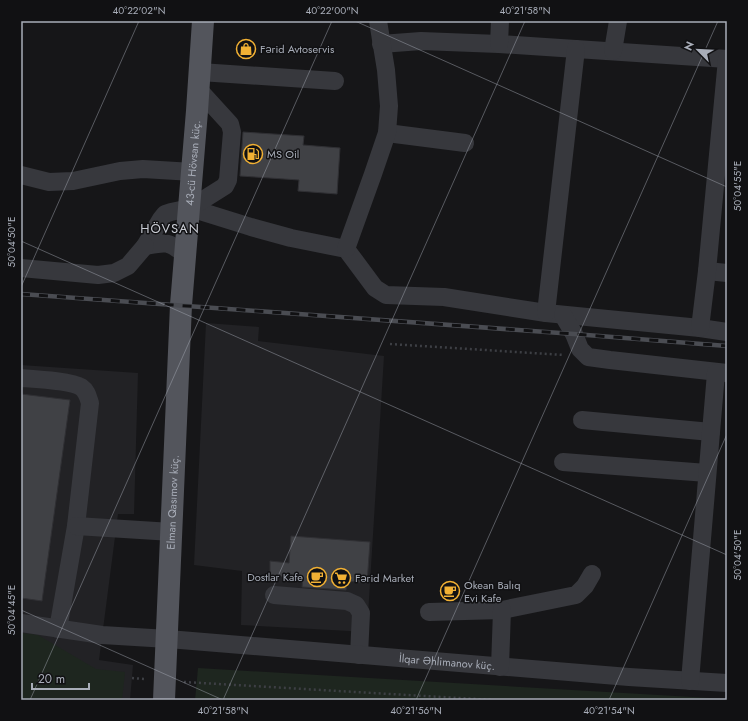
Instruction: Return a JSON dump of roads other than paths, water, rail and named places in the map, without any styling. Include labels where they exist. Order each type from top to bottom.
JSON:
[{"type":"main road","name":"43-cü Hövsan küç.","points":[[181,305],[193,172],[203,21]]},
{"type":"main road","name":"Elman Qasımov küç.","points":[[165,690],[181,305]]},
{"type":"street","points":[[346,249],[387,133],[389,106],[386,70],[378,21]]},
{"type":"street","points":[[499,44],[500,21]]},
{"type":"street","points":[[613,51],[618,21]]},
{"type":"street","points":[[381,44],[421,41],[499,44],[727,59],[707,271],[700,328]]},
{"type":"street","points":[[576,49],[555,314],[574,334],[580,349],[588,357],[722,373],[711,432],[690,680]]},
{"type":"street","points":[[199,81],[335,81]]},
{"type":"street","points":[[21,268],[98,275],[114,273],[128,266],[145,246],[161,219],[166,214],[190,208],[225,186],[228,180],[232,132],[230,124],[199,81]]},
{"type":"street","points":[[387,133],[465,143]]},
{"type":"street","points":[[21,175],[49,182],[73,181],[120,171],[143,169],[193,172]]},
{"type":"street","points":[[190,208],[284,236],[346,249],[375,288],[386,295],[444,297],[555,314],[727,332]]},
{"type":"street","points":[[145,246],[163,242],[185,254]]},
{"type":"street","points":[[707,271],[727,273]]},
{"type":"street","points":[[21,378],[67,383],[80,386],[87,393],[90,403],[76,526],[58,629]]},
{"type":"street","points":[[582,420],[711,432]]},
{"type":"street","points":[[563,462],[708,473]]},
{"type":"street","points":[[76,526],[172,532]]},
{"type":"street","points":[[429,612],[502,610],[576,595],[585,586],[592,574]]},
{"type":"street","points":[[274,595],[347,601],[356,605],[361,613],[359,655]]},
{"type":"street","points":[[500,667],[502,610]]},
{"type":"street","name":"İlqar Əhlimanov küç.","points":[[21,623],[102,635],[168,639],[629,677],[727,682]]},
{"type":"railway","points":[[21,294],[727,346]]},
{"type":"place","name":"Fərid Avtoservis","points":[[246,49]]},
{"type":"place","name":"MS Oil","points":[[253,154]]},
{"type":"place","name":"Dostlar Kafe","points":[[317,577]]},
{"type":"place","name":"Fərid Market","points":[[341,578]]},
{"type":"place","name":"Okean Balıq Evi Kafe","points":[[450,591]]},
{"type":"district","name":"HÖVSAN","points":[[170,228]]}]
